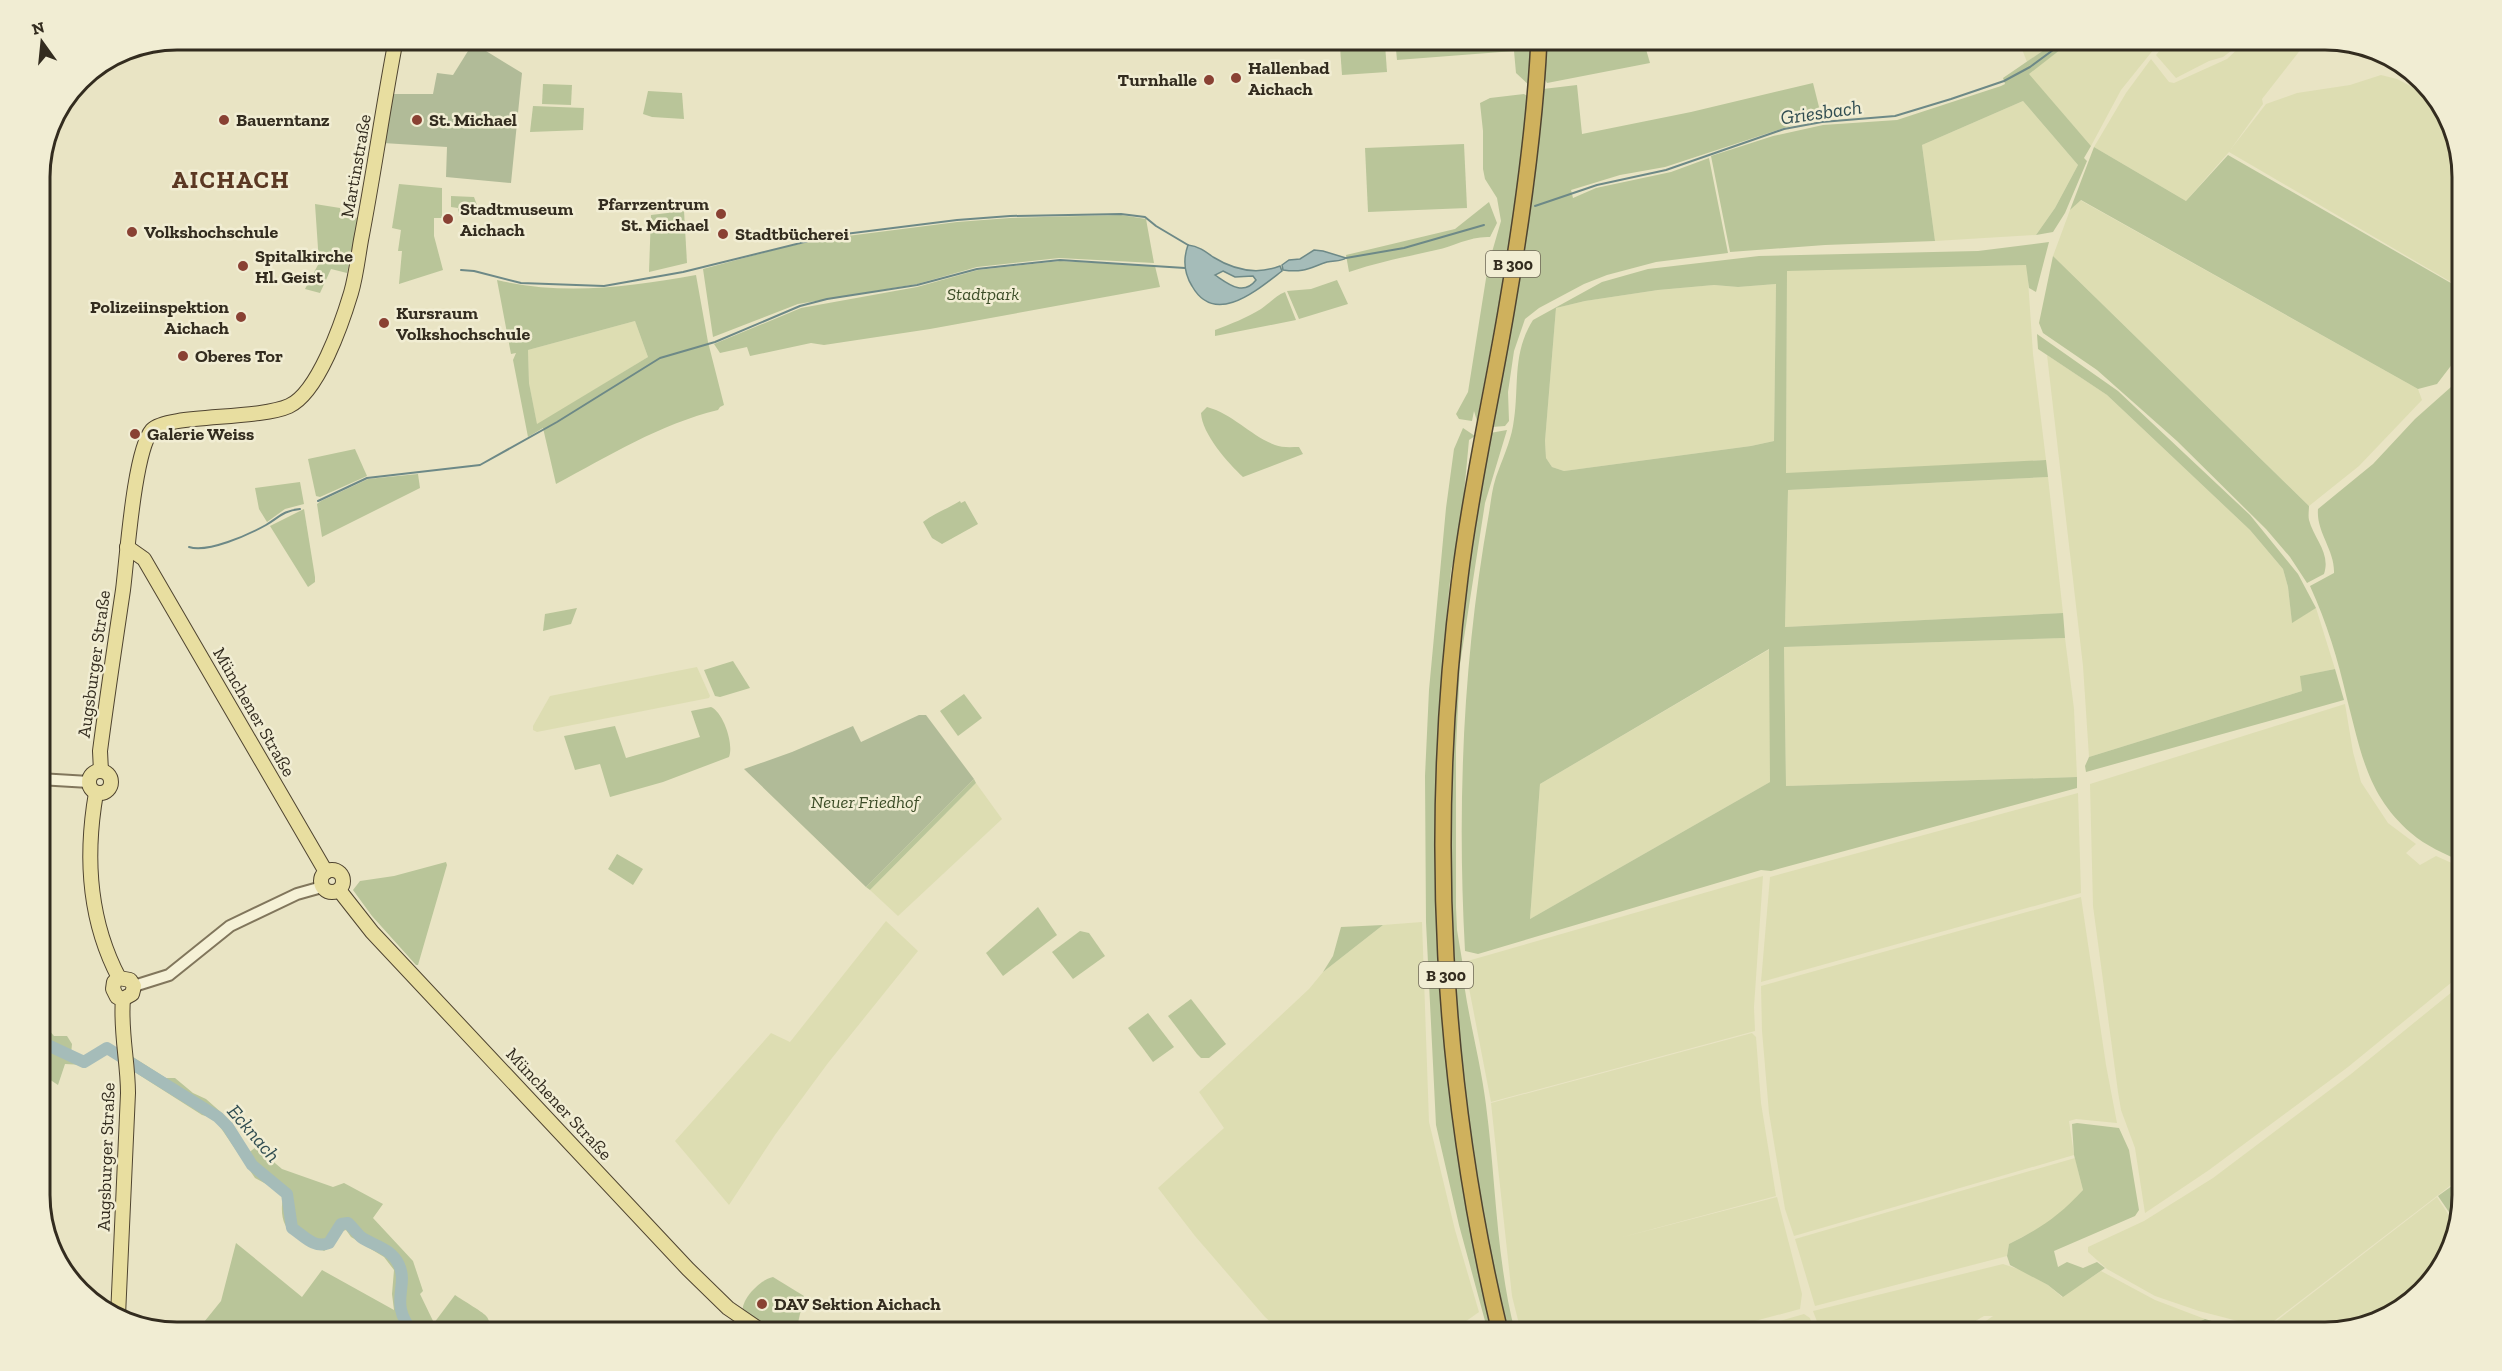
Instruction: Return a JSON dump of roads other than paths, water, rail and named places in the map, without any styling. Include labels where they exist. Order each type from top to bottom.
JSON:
[{"type":"highway","name":"B 300","points":[[1498,1322],[1474,1209],[1454,1061],[1444,939],[1443,760],[1450,663],[1460,576],[1484,425],[1508,305],[1535,101],[1538,50]]},
{"type":"main road","name":"Martinstraße","points":[[164,424],[175,421],[248,416],[283,409],[299,400],[320,370],[351,293],[374,176],[394,50]]},
{"type":"main road","name":"Augsburger Straße","points":[[118,1307],[128,1068],[122,1019],[123,999],[117,997],[112,989],[114,982],[119,978],[100,933],[92,894],[92,788],[104,793],[111,785],[108,775],[101,771],[100,751],[127,547],[137,479],[146,445],[152,431],[164,424]]},
{"type":"main road","name":"Münchener Straße","points":[[127,547],[144,559],[326,872],[335,871],[342,877],[339,890],[372,932],[688,1269],[728,1308],[748,1322]]},
{"type":"main road","points":[[126,562],[142,565],[150,571]]},
{"type":"main road","points":[[92,788],[92,774],[101,771]]},
{"type":"main road","points":[[326,872],[321,878],[322,886],[329,892],[339,890]]},
{"type":"main road","points":[[119,978],[130,980],[134,986],[132,994],[123,999]]},
{"type":"street","points":[[50,782],[92,788]]},
{"type":"street","points":[[134,986],[169,975],[230,926],[286,899],[322,886]]},
{"type":"water","points":[[1188,245],[1195,246],[1221,261],[1246,270],[1263,270],[1280,266],[1282,271],[1249,295],[1224,304],[1212,304],[1201,298],[1189,281],[1185,266]],"holes":[[[1223,271],[1235,277],[1253,276],[1256,280],[1246,288],[1240,288],[1230,285],[1215,275]]]},
{"type":"water","points":[[1314,250],[1346,258],[1301,270],[1283,270],[1282,265],[1289,260],[1300,259]]},
{"type":"waterway","name":"Griesbach","points":[[1535,206],[1597,185],[1666,170],[1784,129],[1822,122],[1895,116],[2004,81],[2030,67],[2053,50]]},
{"type":"waterway","points":[[461,270],[521,283],[604,286],[683,272],[829,236],[957,220],[1010,216],[1121,214],[1145,217],[1188,245]]},
{"type":"waterway","name":"Griesbach","points":[[1346,258],[1404,248],[1484,225]]},
{"type":"waterway","points":[[318,501],[367,478],[480,465],[557,422],[660,358],[715,342],[800,306],[827,299],[917,285],[977,269],[1060,260],[1185,268]]},
{"type":"waterway","points":[[189,547],[207,548],[228,542],[266,525],[285,513],[300,509]]},
{"type":"waterway","name":"Ecknach","points":[[50,1046],[84,1062],[107,1048],[218,1117],[228,1127],[252,1165],[287,1194],[292,1228],[309,1241],[324,1244],[329,1243],[341,1224],[348,1223],[361,1237],[382,1248],[396,1259],[402,1281],[400,1304],[406,1322]]},
{"type":"place","name":"Hallenbad Aichach","points":[[1236,78]]},
{"type":"place","name":"Turnhalle","points":[[1209,80]]},
{"type":"place","name":"Bauerntanz","points":[[224,120]]},
{"type":"place","name":"St. Michael","points":[[417,120]]},
{"type":"place","name":"Pfarrzentrum St. Michael","points":[[721,214]]},
{"type":"place","name":"Stadtmuseum Aichach","points":[[448,219]]},
{"type":"place","name":"Volkshochschule","points":[[132,232]]},
{"type":"place","name":"Stadtbücherei","points":[[723,234]]},
{"type":"place","name":"Spitalkirche Hl. Geist","points":[[243,266]]},
{"type":"place","name":"Polizeiinspektion Aichach","points":[[241,317]]},
{"type":"place","name":"Kursraum Volkshochschule","points":[[384,323]]},
{"type":"place","name":"Oberes Tor","points":[[183,356]]},
{"type":"place","name":"Galerie Weiss","points":[[135,434]]},
{"type":"place","name":"DAV Sektion Aichach","points":[[762,1304]]},
{"type":"district","name":"AICHACH","points":[[231,180]]},
{"type":"park label","name":"Stadtpark","points":[[983,294]]},
{"type":"park label","name":"Neuer Friedhof","points":[[865,802]]}]
